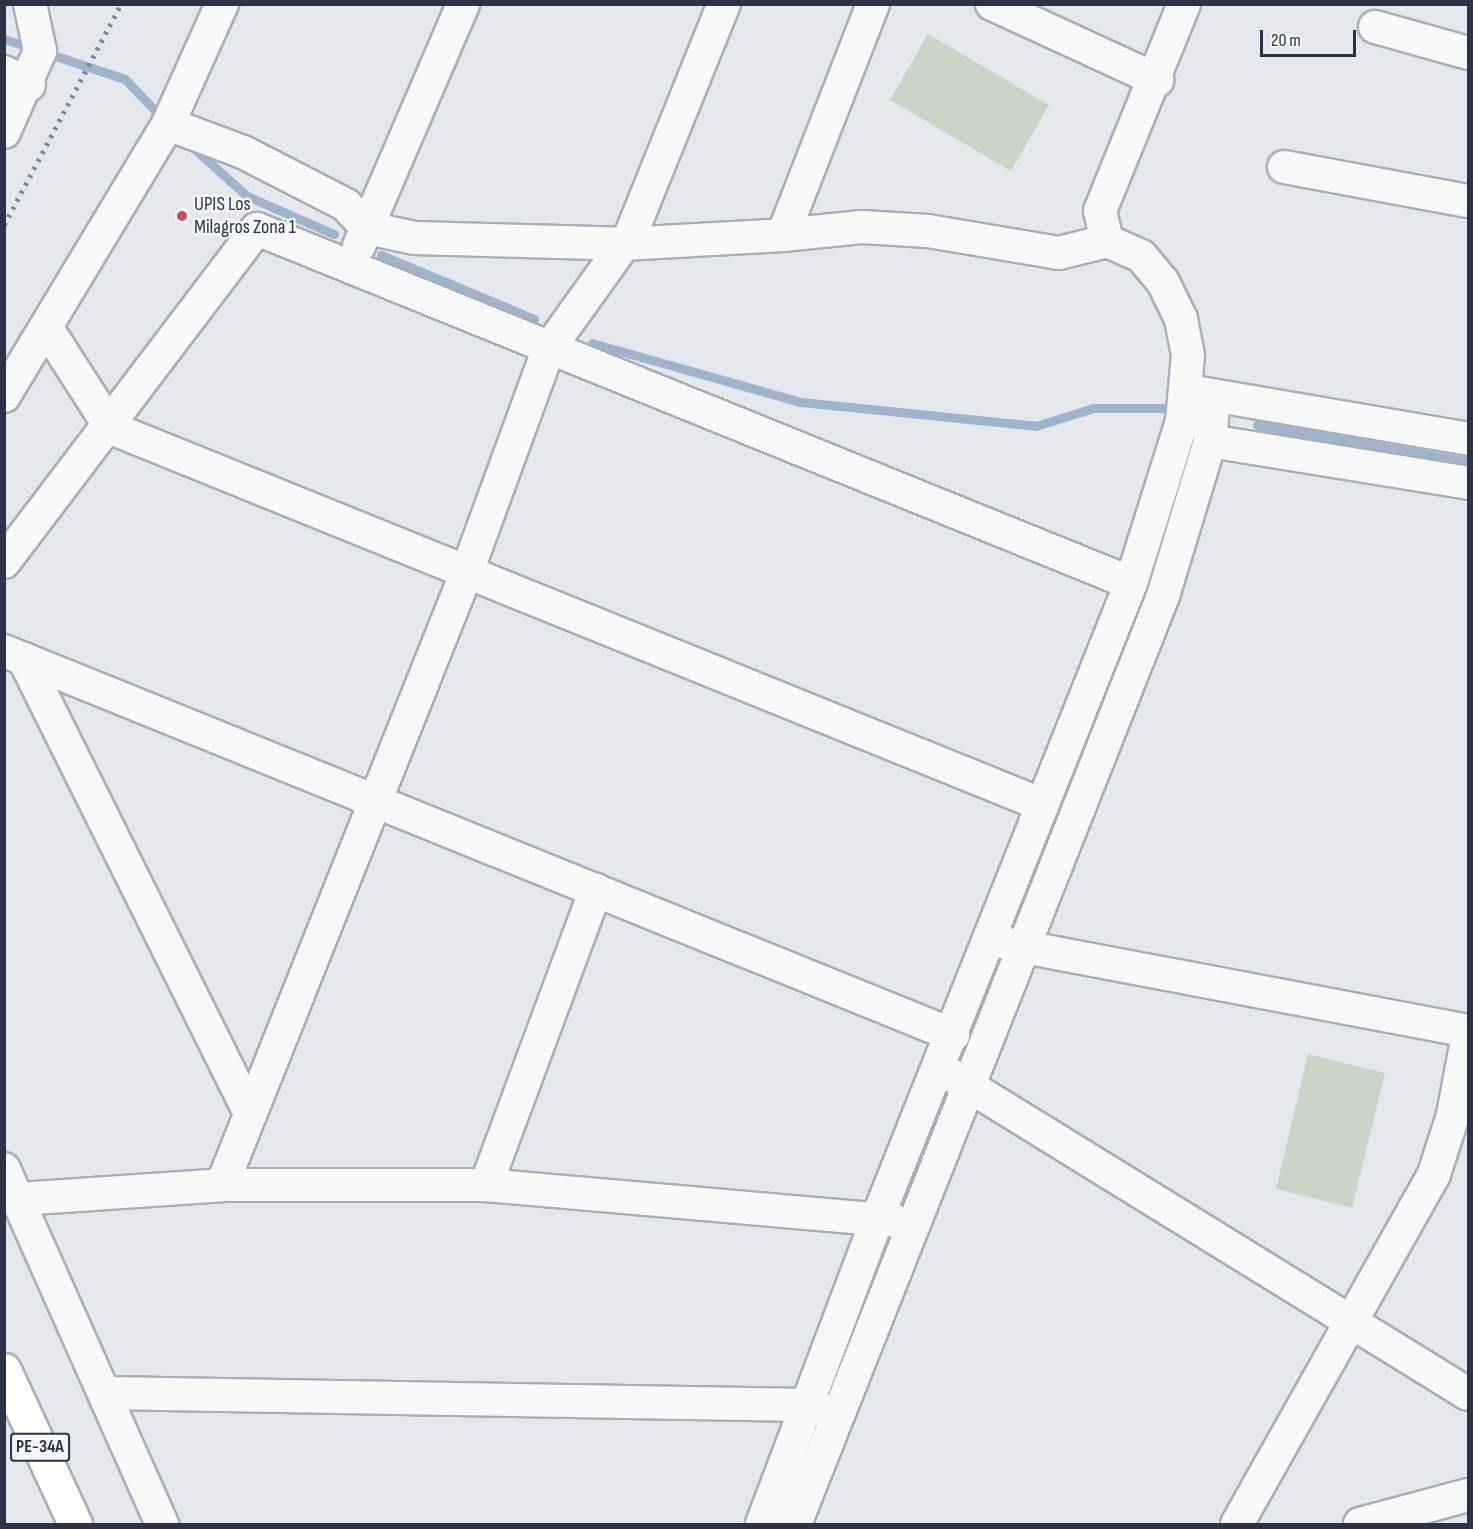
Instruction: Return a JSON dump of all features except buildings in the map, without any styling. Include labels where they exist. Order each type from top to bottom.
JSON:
[{"type":"highway","name":"PE-34A","points":[[4,1370],[75,1524]]},
{"type":"street","points":[[4,132],[17,79],[40,51],[30,4]]},
{"type":"street","points":[[4,396],[48,330],[168,124],[222,4]]},
{"type":"street","points":[[349,268],[463,4]]},
{"type":"street","points":[[222,1185],[372,801],[468,569],[548,350],[624,244],[724,4]]},
{"type":"street","points":[[783,235],[873,4]]},
{"type":"street","points":[[992,4],[1157,80]]},
{"type":"street","points":[[1107,241],[1100,211],[1157,80],[1184,4]]},
{"type":"street","points":[[1375,27],[1468,53]]},
{"type":"street","points":[[168,124],[243,152],[346,205],[367,228],[415,238],[624,244],[783,235],[861,227],[928,231],[1059,253],[1107,241],[1141,256],[1163,282],[1181,319],[1210,441],[1163,596],[1027,948],[967,1085],[913,1223],[824,1409],[762,1524]]},
{"type":"street","points":[[1284,167],[1468,201]]},
{"type":"street","points":[[4,562],[111,428],[257,229],[548,350],[1131,583]]},
{"type":"street","points":[[48,330],[111,428],[468,569],[1043,805]]},
{"type":"street","points":[[1200,394],[1468,439]]},
{"type":"street","points":[[795,1524],[824,1409],[877,1219],[992,941],[1131,583],[1200,394]]},
{"type":"street","points":[[1210,441],[1468,483]]},
{"type":"street","points":[[14,655],[953,1035]]},
{"type":"street","points":[[14,655],[250,1113]]},
{"type":"street","points":[[486,1185],[596,890]]},
{"type":"street","points":[[992,941],[1468,1033],[1453,1115],[1434,1174],[1237,1524]]},
{"type":"street","points":[[940,1069],[1348,1324],[1468,1394]]},
{"type":"street","points":[[4,1168],[106,1393],[162,1524]]},
{"type":"street","points":[[19,1199],[222,1185],[486,1185],[913,1223]]},
{"type":"street","points":[[106,1393],[824,1409]]},
{"type":"street","points":[[1360,1524],[1468,1495]]},
{"type":"green space","points":[[928,34],[1049,105],[1011,171],[890,100]]},
{"type":"green space","points":[[1182,463],[1189,465],[1159,568],[1151,565]]},
{"type":"green space","points":[[1131,618],[1138,620],[1081,772],[1074,769]]},
{"type":"green space","points":[[998,962],[1003,964],[983,1016],[976,1014]]},
{"type":"green space","points":[[1308,1054],[1385,1073],[1352,1208],[1276,1189]]},
{"type":"green space","points":[[937,1102],[942,1113],[912,1190],[904,1187]]},
{"type":"green space","points":[[879,1254],[885,1255],[842,1371],[836,1369]]},
{"type":"waterway","points":[[4,39],[125,79],[164,120]]},
{"type":"waterway","points":[[189,144],[247,196],[334,234]]},
{"type":"waterway","points":[[381,255],[534,319]]},
{"type":"waterway","points":[[592,343],[801,402],[1036,426],[1093,408],[1167,408]]},
{"type":"waterway","points":[[1257,425],[1468,462]]},
{"type":"railway","points":[[4,225],[121,4]]},
{"type":"place","name":"UPIS Los Milagros Zona 1","points":[[182,216]]}]
